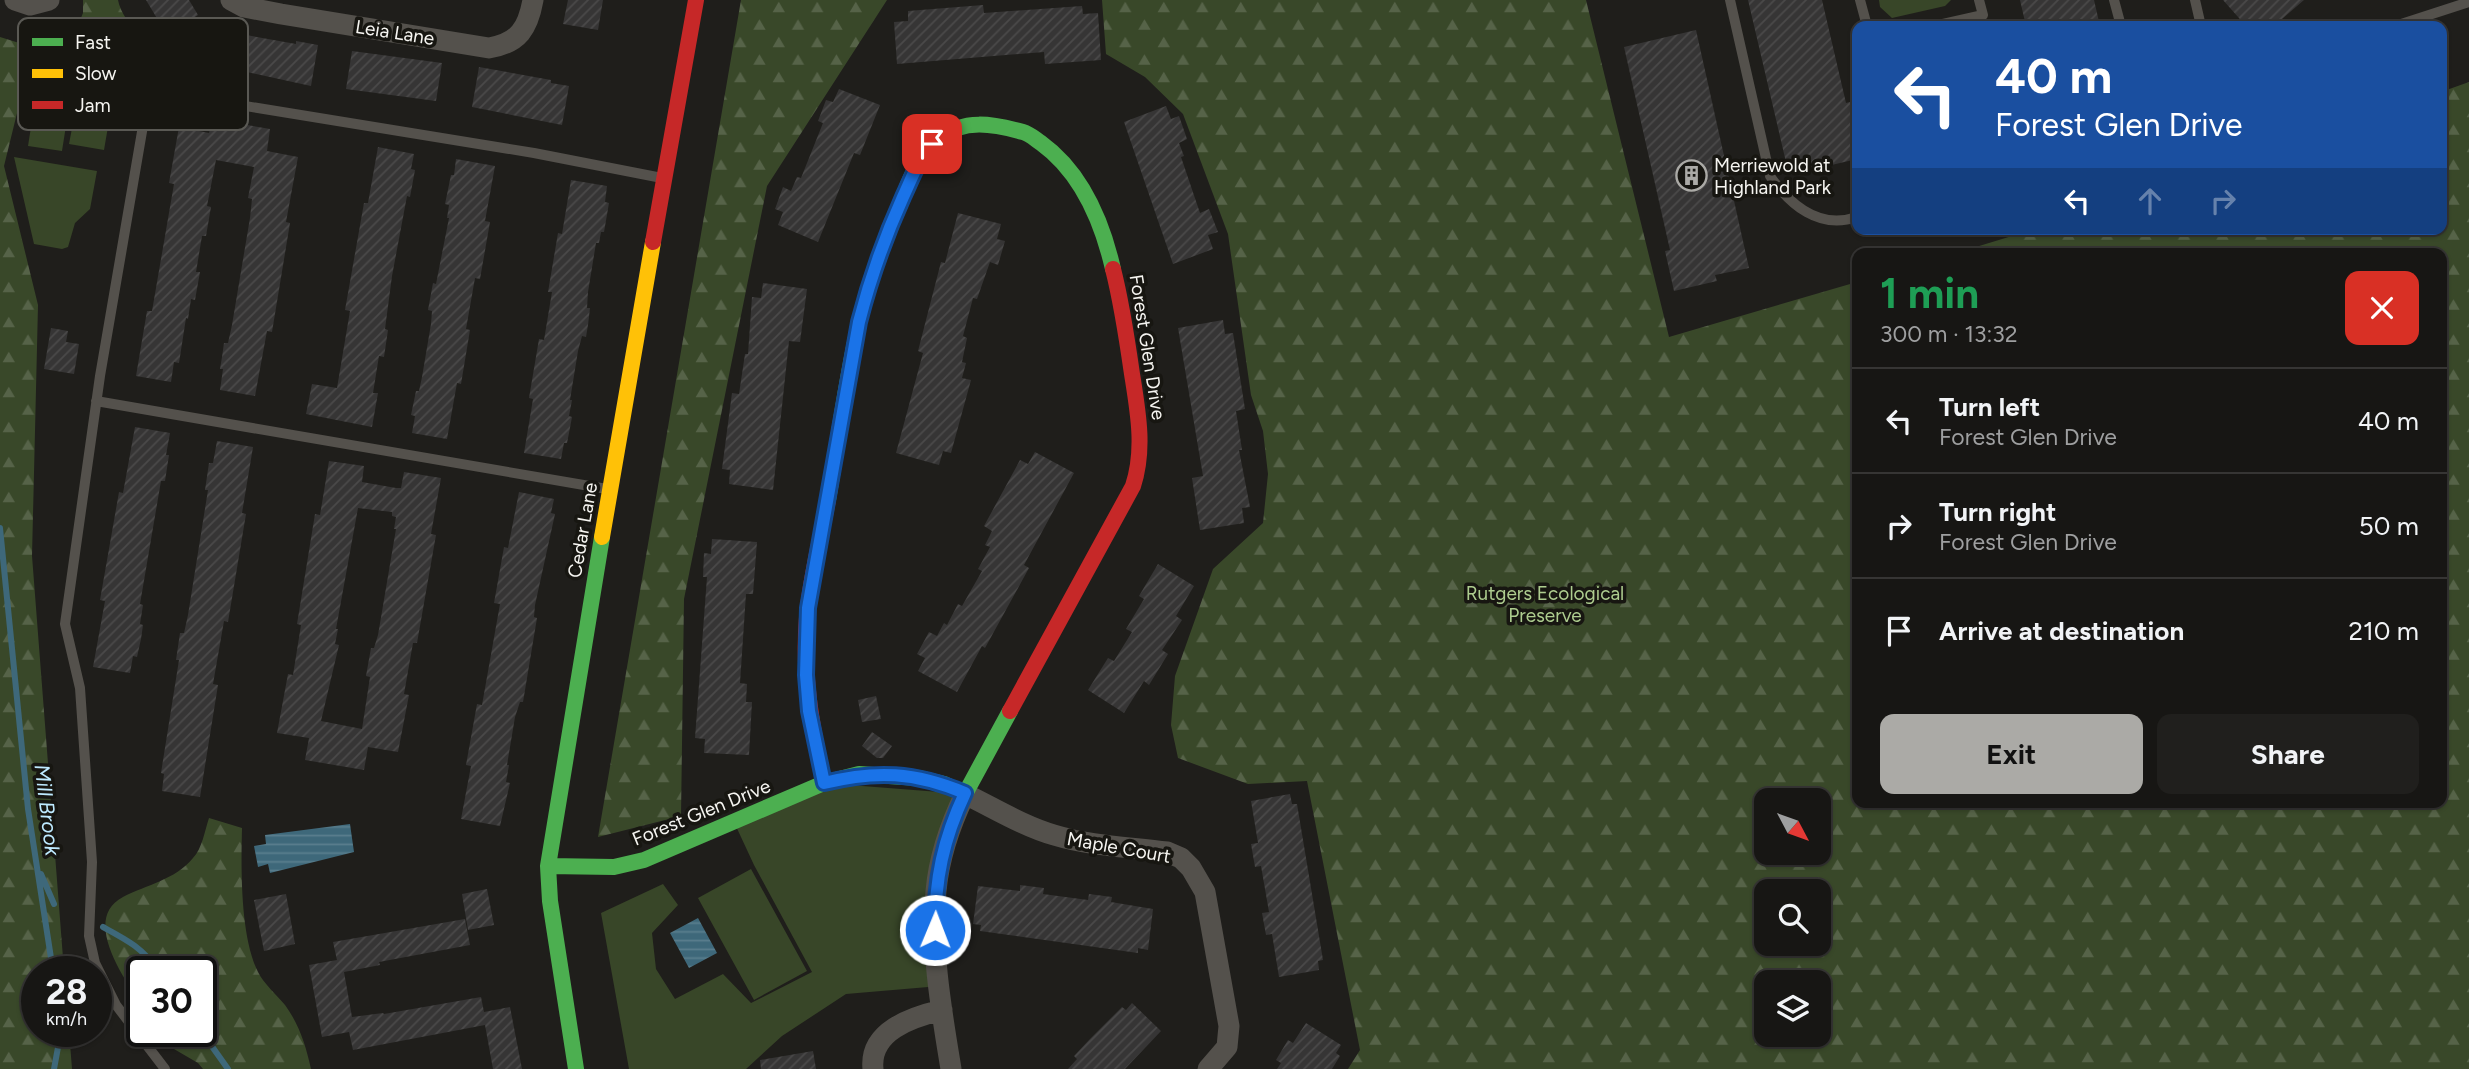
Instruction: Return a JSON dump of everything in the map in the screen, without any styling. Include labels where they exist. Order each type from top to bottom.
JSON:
[{"type":"street","points":[[15,0],[30,5],[49,0]]},
{"type":"street","name":"Leia Lane","points":[[231,0],[244,7],[281,14],[489,48],[502,46],[520,35],[530,20],[533,0]]},
{"type":"street","name":"Cedar Lane","points":[[576,1069],[550,901],[548,866],[610,489],[696,0]]},
{"type":"street","name":"Forest Glen Drive","points":[[548,866],[614,867],[643,860],[824,783],[859,774],[931,781],[965,793],[1133,486],[1140,459],[1140,433],[1119,285],[1102,228],[1080,185],[1052,150],[1018,130],[999,124],[960,126],[945,133],[921,156],[867,289],[808,608],[806,675],[809,711],[824,783]]},
{"type":"street","points":[[951,1069],[942,1010],[935,930],[935,892],[950,826],[965,793]]},
{"type":"street","name":"Maple Court","points":[[965,793],[1031,827],[1052,834],[1074,840],[1167,852],[1181,858],[1191,868],[1205,892],[1229,1026],[1227,1047],[1208,1069]]},
{"type":"street","points":[[873,1069],[872,1061],[877,1046],[887,1033],[917,1016],[942,1010]]},
{"type":"lane","points":[[1730,0],[1770,176],[1784,196],[1804,211],[1826,221],[1852,219]]},
{"type":"lane","points":[[1860,0],[1866,21]]},
{"type":"lane","points":[[1956,21],[1983,15],[1979,0]]},
{"type":"lane","points":[[2114,0],[2120,21]]},
{"type":"lane","points":[[2195,0],[2200,21]]},
{"type":"lane","points":[[2410,21],[2469,2]]},
{"type":"lane","points":[[248,105],[534,153],[664,178]]},
{"type":"lane","points":[[142,130],[96,401],[65,624],[80,688],[92,862],[89,936],[95,963],[116,1005],[165,1069]]},
{"type":"lane","points":[[96,401],[610,489]]},
{"type":"green space","points":[[83,0],[118,0],[126,18],[81,18]]},
{"type":"green space","points":[[741,0],[887,0],[767,186],[684,599],[681,816],[598,837]]},
{"type":"green space","name":"Rutgers Ecological Preserve","points":[[1102,0],[1586,0],[1669,337],[1852,283],[1852,808],[2447,808],[2447,248],[1973,248],[2015,235],[2447,235],[2447,90],[2469,82],[2469,1069],[1348,1069],[1360,1050],[1307,781],[1248,784],[1178,758],[1171,725],[1175,676],[1213,569],[1263,523],[1268,474],[1263,431],[1251,395],[1228,234],[1183,114],[1145,77],[1106,54]]},
{"type":"green space","points":[[1879,0],[1951,0],[1945,6],[1892,18],[1880,7]]},
{"type":"green space","points":[[0,37],[18,43],[18,109],[4,166],[38,305],[32,556],[63,956],[21,956],[21,1047],[70,1047],[72,1069],[0,1069]]},
{"type":"green space","points":[[31,130],[65,130],[62,151],[28,146]]},
{"type":"green space","points":[[72,130],[107,130],[104,150],[69,144]]},
{"type":"green space","points":[[14,157],[97,171],[90,209],[75,223],[68,247],[62,249],[34,244]]},
{"type":"green space","points":[[824,783],[965,794],[950,826],[940,986],[846,994],[782,1036],[746,1069],[629,1069],[601,913],[663,884],[678,905],[652,933],[656,969],[675,999],[723,974],[751,1003],[812,972],[734,822]]},
{"type":"green space","points":[[209,818],[242,828],[243,901],[252,957],[258,972],[294,1020],[311,1069],[203,1069],[172,1047],[217,1047],[217,956],[126,956],[126,981],[117,966],[106,934],[106,920],[111,907],[123,897],[178,872],[193,858],[203,839]]},
{"type":"green space","points":[[751,869],[807,971],[754,1000],[698,898]]},
{"type":"water","points":[[350,824],[354,852],[270,873],[268,864],[258,867],[254,846],[266,844],[265,835]]},
{"type":"water","points":[[698,918],[717,953],[689,968],[670,933]]},
{"type":"building","points":[[146,0],[189,0],[198,15],[193,18],[157,18]]},
{"type":"building","points":[[568,0],[603,0],[598,30],[563,24]]},
{"type":"building","name":"Merriewold at Highland Park","points":[[1748,0],[1822,0],[1846,103],[1852,101],[1852,160],[1789,175]]},
{"type":"building","points":[[2020,0],[2094,0],[2099,21],[2025,21]]},
{"type":"building","points":[[2223,0],[2304,0],[2280,21],[2242,21]]},
{"type":"building","points":[[983,5],[984,13],[1082,6],[1083,14],[1098,13],[1101,60],[1045,64],[1044,52],[897,64],[894,22],[908,21],[908,11]]},
{"type":"building","name":"Merriewold at Highland Park","points":[[1696,30],[1749,268],[1715,275],[1717,281],[1674,291],[1665,251],[1670,250],[1624,47]]},
{"type":"building","points":[[248,35],[318,45],[311,86],[248,72]]},
{"type":"building","points":[[352,51],[442,63],[436,101],[346,89]]},
{"type":"building","points":[[479,67],[551,80],[551,83],[569,86],[562,125],[472,107]]},
{"type":"building","points":[[839,89],[880,105],[860,155],[854,153],[818,242],[778,225],[783,212],[775,209],[783,187],[791,191],[797,177],[801,178],[823,123],[818,121],[826,100],[833,102]]},
{"type":"building","points":[[1166,106],[1171,119],[1179,116],[1187,139],[1179,143],[1184,156],[1181,157],[1200,213],[1209,209],[1218,232],[1208,235],[1213,249],[1173,264],[1124,122]]},
{"type":"building","points":[[248,125],[270,129],[267,151],[298,157],[286,222],[290,223],[272,332],[267,331],[255,396],[220,390],[224,343],[228,343],[232,325],[250,218],[252,199],[248,198],[254,167],[216,160],[207,206],[211,207],[206,236],[202,236],[196,272],[200,272],[195,300],[191,299],[188,319],[186,318],[179,363],[174,362],[171,382],[136,376],[147,311],[152,311],[174,184],[169,183],[178,130],[209,133],[210,130],[248,130]]},
{"type":"building","points":[[378,147],[414,154],[411,169],[415,170],[410,197],[407,196],[392,276],[384,357],[379,356],[373,393],[378,393],[372,427],[306,414],[312,384],[337,388],[350,311],[345,310],[364,203],[368,203]]},
{"type":"building","points":[[456,159],[495,166],[485,221],[490,222],[480,279],[475,278],[466,329],[470,330],[461,384],[457,383],[447,439],[412,433],[415,416],[411,415],[422,377],[431,324],[432,311],[428,310],[449,218],[449,205],[445,204]]},
{"type":"building","points":[[571,180],[607,186],[605,202],[609,203],[604,232],[601,232],[599,243],[596,243],[588,292],[588,325],[586,337],[582,336],[578,351],[570,400],[569,416],[572,417],[561,459],[524,453],[533,399],[529,398],[539,339],[544,340],[552,292],[548,292]]},
{"type":"building","points":[[958,213],[1001,224],[997,239],[1005,241],[998,265],[990,262],[977,299],[973,298],[963,336],[967,338],[962,362],[966,363],[962,378],[971,380],[951,453],[943,451],[939,465],[896,453],[923,353],[918,351],[941,262],[945,263]]},
{"type":"building","points":[[763,283],[807,289],[800,342],[789,341],[773,490],[729,484],[730,470],[722,469],[732,393],[739,394],[745,354],[748,354],[752,297],[761,298]]},
{"type":"building","points":[[1223,320],[1225,334],[1233,333],[1245,409],[1236,411],[1242,450],[1239,450],[1250,507],[1242,508],[1244,523],[1200,530],[1192,478],[1203,476],[1178,328]]},
{"type":"building","points":[[51,328],[68,331],[66,342],[79,344],[74,374],[44,369]]},
{"type":"building","points":[[135,427],[170,433],[165,481],[161,481],[140,604],[143,605],[141,639],[137,657],[133,656],[130,673],[93,667],[105,601],[100,600],[119,492],[123,493]]},
{"type":"building","points":[[217,441],[253,447],[242,513],[246,514],[228,622],[224,621],[213,684],[218,685],[200,797],[162,791],[164,774],[161,773],[179,660],[176,660],[180,633],[184,633],[188,615],[208,490],[205,490],[209,463],[213,463]]},
{"type":"building","points":[[1035,452],[1074,473],[1024,565],[1029,568],[985,648],[982,646],[957,692],[918,671],[925,658],[917,654],[929,632],[937,636],[944,623],[947,625],[958,604],[962,606],[982,571],[978,569],[990,547],[985,545],[992,531],[984,526],[1020,460],[1028,464]]},
{"type":"building","points":[[329,461],[364,466],[362,482],[396,488],[401,488],[404,472],[441,478],[431,534],[436,535],[417,643],[413,643],[404,694],[409,695],[398,752],[368,747],[364,770],[305,760],[309,738],[277,733],[288,674],[293,675],[301,625],[297,624],[315,514],[320,515]],"holes":[[[358,508],[392,512],[392,516],[396,517],[396,529],[378,635],[374,648],[371,648],[366,676],[370,677],[362,729],[321,721],[339,645],[335,644],[336,629]]]},
{"type":"building","points":[[519,492],[554,499],[551,513],[555,514],[535,605],[534,617],[537,618],[523,702],[520,702],[515,717],[507,765],[506,782],[510,783],[500,826],[461,819],[471,766],[466,765],[477,704],[482,705],[500,604],[494,603],[504,547],[508,548]]},
{"type":"building","points":[[712,539],[757,542],[753,594],[746,594],[740,683],[747,684],[746,702],[752,702],[749,755],[704,753],[705,739],[695,738],[707,577],[703,577],[704,553],[711,554]]},
{"type":"building","points":[[1158,564],[1194,586],[1176,616],[1182,620],[1162,650],[1168,654],[1149,685],[1144,681],[1124,713],[1088,690],[1108,658],[1114,661],[1132,632],[1126,629],[1144,599],[1139,596]]},
{"type":"building","points":[[876,696],[881,719],[862,722],[858,700]]},
{"type":"building","points":[[872,732],[892,746],[883,758],[877,758],[862,746]]},
{"type":"building","points":[[1290,794],[1292,804],[1297,804],[1323,960],[1318,961],[1319,970],[1279,977],[1272,934],[1266,935],[1262,913],[1269,912],[1261,866],[1255,867],[1251,844],[1258,843],[1251,801]]},
{"type":"building","points":[[1020,885],[1044,888],[1043,894],[1088,900],[1089,894],[1112,897],[1111,902],[1153,909],[1148,950],[1138,948],[1138,953],[980,931],[981,925],[973,924],[978,886],[1020,891]]},
{"type":"building","points":[[487,889],[494,925],[468,930],[462,894]]},
{"type":"building","points":[[286,894],[295,944],[264,951],[254,900]]},
{"type":"building","points":[[465,919],[470,945],[379,962],[380,965],[344,972],[352,1017],[481,997],[484,1012],[510,1007],[522,1069],[493,1069],[485,1025],[353,1050],[349,1032],[322,1037],[309,965],[337,960],[333,942]]},
{"type":"building","points":[[1132,1003],[1161,1031],[1125,1069],[1068,1069],[1077,1059],[1074,1056],[1090,1039],[1122,1007],[1126,1010]]},
{"type":"building","points":[[1306,1023],[1341,1045],[1336,1053],[1340,1056],[1332,1069],[1277,1069],[1281,1063],[1276,1060],[1288,1040],[1293,1043]]},
{"type":"building","points":[[813,1051],[816,1069],[761,1069],[760,1060]]},
{"type":"waterway","name":"Mill Brook","points":[[0,528],[28,809],[51,956]]},
{"type":"waterway","points":[[41,874],[54,904]]},
{"type":"waterway","points":[[103,927],[134,945],[146,956]]},
{"type":"waterway","name":"Mill Brook","points":[[54,1069],[58,1047]]},
{"type":"waterway","points":[[212,1047],[228,1069]]},
{"type":"traffic: fast","points":[[828,500],[850,367],[867,292],[911,177],[925,152],[938,139],[958,128],[979,125],[1023,132],[1041,143],[1068,168],[1088,199],[1103,233],[1113,269]]},
{"type":"traffic: fast","points":[[576,1069],[550,901],[548,866],[602,537]]},
{"type":"traffic: fast","points":[[548,866],[614,867],[644,860],[824,783],[859,774],[919,778],[944,784],[965,794],[1010,711]]},
{"type":"traffic: slow","points":[[602,537],[653,242]]},
{"type":"traffic: jam","points":[[653,242],[696,0]]},
{"type":"traffic: jam","points":[[1010,711],[1133,486],[1137,472],[1140,444],[1138,416],[1113,269]]},
{"type":"traffic: jam","points":[[824,783],[809,701],[806,638],[811,588],[828,500]]},
{"type":"place","name":"Merriewold at Highland Park","points":[[1691,176]]},
{"type":"route","points":[[932,144],[921,156],[893,221],[867,289],[859,322],[808,608],[806,675],[809,711],[824,783],[859,774],[890,775],[944,784],[965,793],[950,826],[942,854],[935,892],[935,930]]}]
